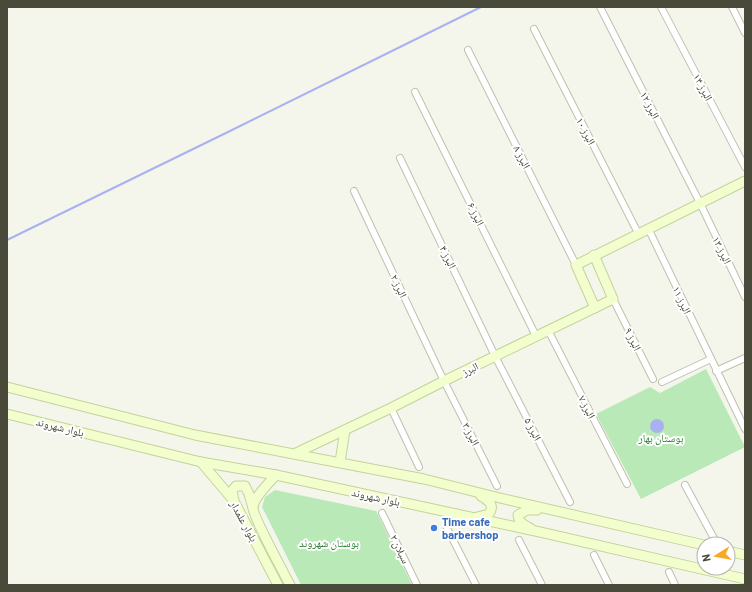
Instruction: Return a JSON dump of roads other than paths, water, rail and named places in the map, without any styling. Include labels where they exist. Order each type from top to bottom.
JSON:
[{"type":"main road","points":[[595,308],[576,265],[745,180]]},
{"type":"main road","points":[[594,255],[613,299]]},
{"type":"main road","name":"البرز","points":[[296,454],[613,299]]},
{"type":"main road","points":[[7,387],[195,435],[424,479],[696,543]]},
{"type":"main road","name":"بلوار شهروند","points":[[7,414],[201,462],[276,475],[696,568]]},
{"type":"main road","points":[[340,462],[345,430]]},
{"type":"main road","name":"بلوار علمدار","points":[[201,462],[234,501],[278,585]]},
{"type":"main road","name":"بلوار علمدار","points":[[276,475],[258,496],[253,508],[290,585]]},
{"type":"main road","points":[[234,501],[232,491],[236,486],[245,486],[253,508]]},
{"type":"main road","points":[[469,517],[489,514],[492,506],[490,502],[474,492]]},
{"type":"main road","points":[[540,532],[522,524],[518,515],[527,510],[552,510]]},
{"type":"main road","points":[[726,576],[734,585]]},
{"type":"main road","name":"بلوار شهروند","points":[[732,576],[745,579]]},
{"type":"street","name":"البرز ۱۲","points":[[600,7],[700,203]]},
{"type":"street","name":"البرز ۱۴","points":[[661,7],[745,167]]},
{"type":"street","points":[[732,7],[745,33]]},
{"type":"street","name":"البرز ۱۰","points":[[534,29],[638,233]]},
{"type":"street","name":"البرز ۸","points":[[468,50],[576,265]]},
{"type":"street","name":"البرز ۶","points":[[416,92],[536,336]]},
{"type":"street","name":"البرز ۴","points":[[400,158],[495,356]]},
{"type":"street","name":"البرز ۲","points":[[354,191],[444,381]]},
{"type":"street","name":"البرز ۱۳","points":[[700,203],[745,297]]},
{"type":"street","name":"البرز ۱۱","points":[[648,228],[745,429]]},
{"type":"street","name":"البرز ۹","points":[[613,299],[653,379]]},
{"type":"street","name":"البرز ۷","points":[[548,330],[627,484]]},
{"type":"street","name":"البرز ۵","points":[[495,356],[570,502]]},
{"type":"street","points":[[716,371],[745,358]]},
{"type":"street","points":[[662,382],[710,359]]},
{"type":"street","name":"البرز ۳","points":[[444,381],[497,486]]},
{"type":"street","points":[[391,408],[419,467]]},
{"type":"street","points":[[685,485],[713,536]]},
{"type":"street","name":"سبلان ۲","points":[[382,513],[417,585]]},
{"type":"street","points":[[448,528],[476,585]]},
{"type":"street","points":[[519,540],[542,585]]},
{"type":"street","points":[[594,555],[609,585]]},
{"type":"street","points":[[669,572],[675,585]]},
{"type":"water","points":[[657,419],[662,421],[664,426],[662,431],[657,433],[652,431],[650,426],[652,421]]},
{"type":"waterway","points":[[7,240],[481,7]]},
{"type":"place","name":"Time cafe barbershop","points":[[434,528]]},
{"type":"park label","name":"بوستان بهار","points":[[661,438]]},
{"type":"park label","name":"بوستان شهروند","points":[[329,543]]}]
